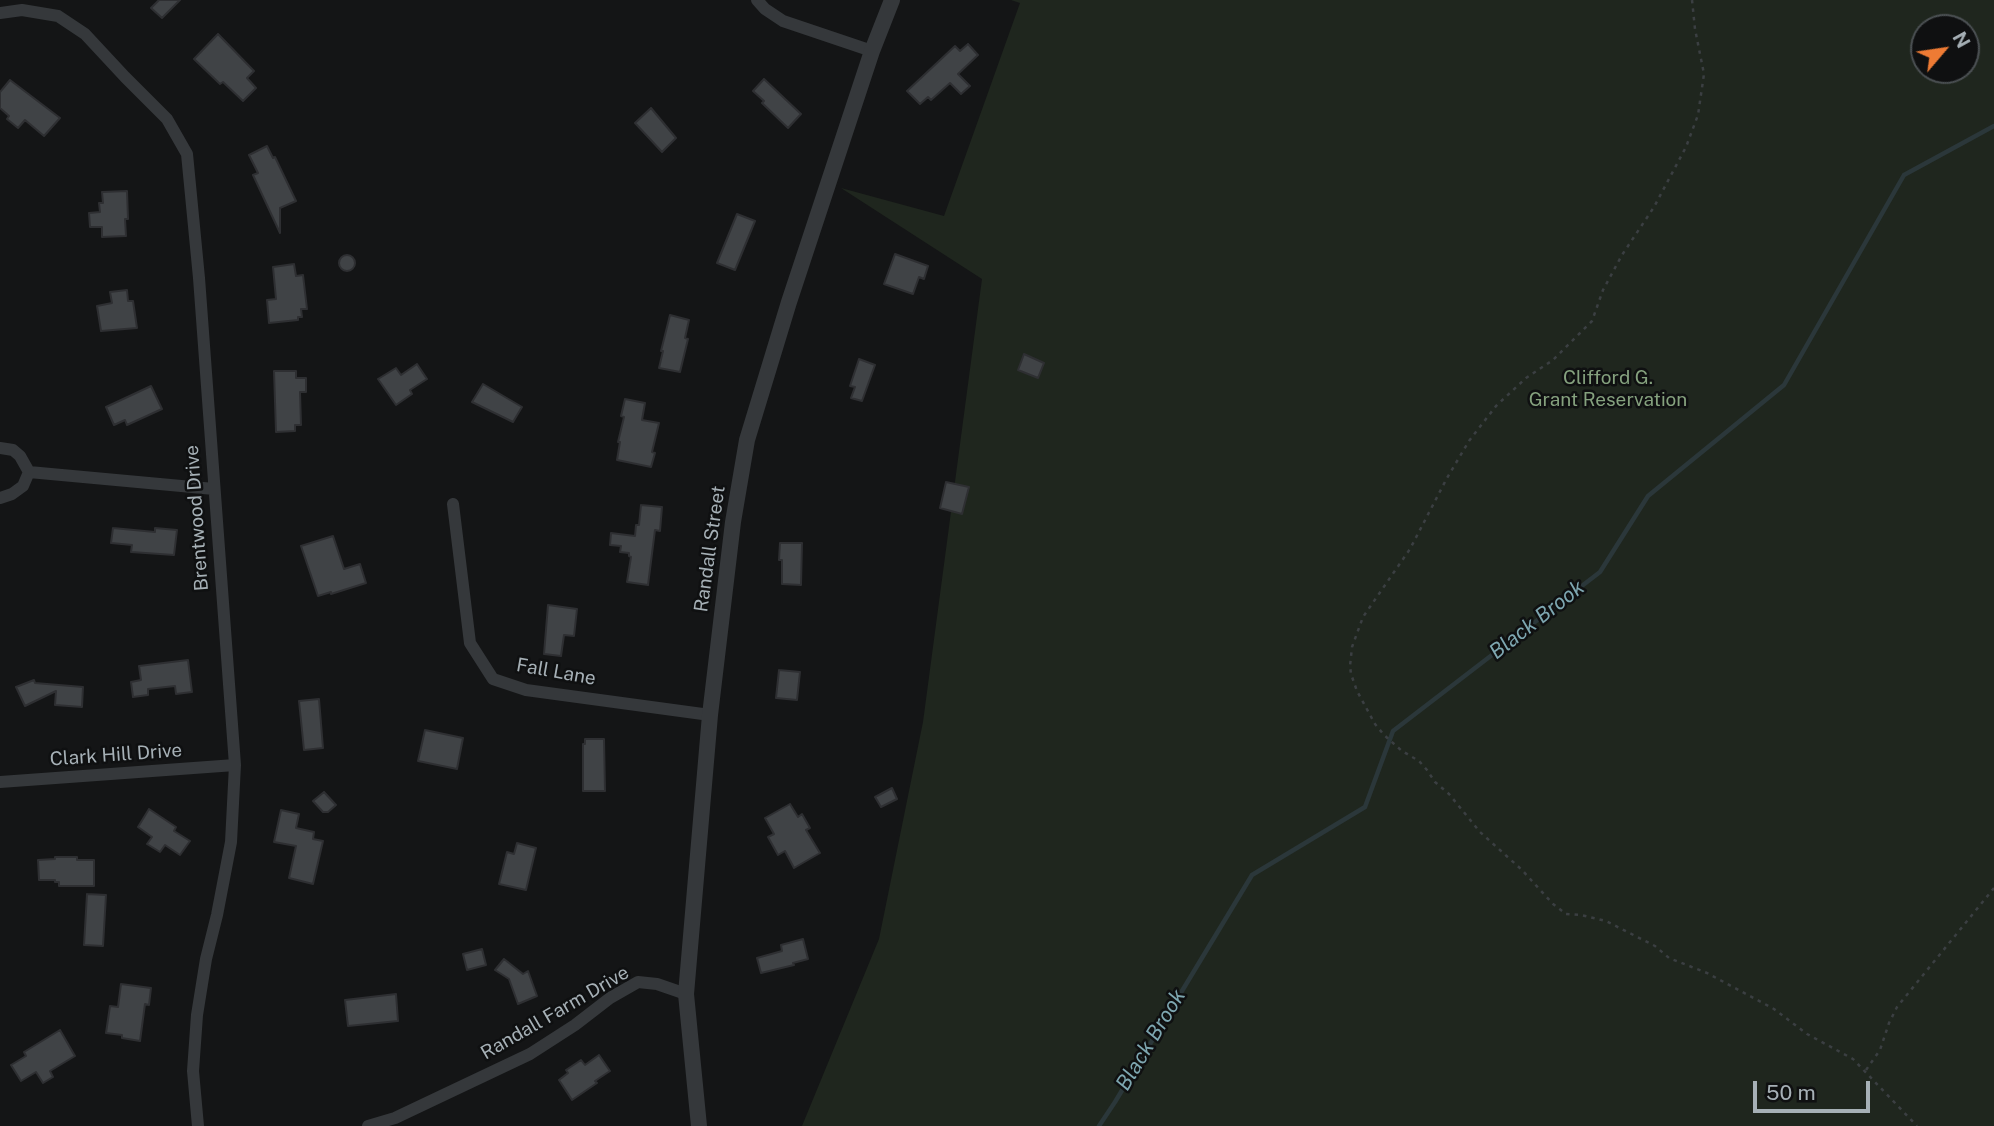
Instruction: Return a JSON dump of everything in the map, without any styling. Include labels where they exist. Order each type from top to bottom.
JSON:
[{"type":"street","points":[[757,0],[783,21],[872,51]]},
{"type":"street","name":"Randall Street","points":[[699,1126],[686,994],[710,715],[733,522],[747,440],[789,302],[872,51],[892,0]]},
{"type":"street","name":"Brentwood Drive","points":[[0,13],[22,10],[58,16],[85,34],[167,119],[187,154],[198,264],[235,765],[232,842],[218,915],[205,959],[197,1015],[193,1071],[198,1126]]},
{"type":"street","points":[[0,448],[13,450],[20,456],[29,472]]},
{"type":"street","points":[[29,472],[214,489]]},
{"type":"street","points":[[0,498],[23,486],[29,472]]},
{"type":"street","name":"Fall Lane","points":[[453,504],[470,643],[493,679],[526,690],[710,715]]},
{"type":"street","name":"Clark Hill Drive","points":[[0,782],[235,765]]},
{"type":"street","name":"Randall Farm Drive","points":[[368,1126],[395,1118],[530,1054],[610,998],[638,982],[657,984],[686,994]]},
{"type":"path","points":[[1692,0],[1695,29],[1704,67],[1704,82],[1695,126],[1680,159],[1654,207],[1622,255],[1603,290],[1592,321],[1553,360],[1526,379],[1496,406],[1472,436],[1410,549],[1367,610],[1350,654],[1351,674],[1357,691],[1384,736],[1419,761],[1480,832],[1522,870],[1553,904],[1566,914],[1606,921],[1655,946],[1669,958],[1763,1003],[1807,1034],[1853,1059],[1917,1126]]},
{"type":"path","points":[[1866,1070],[1880,1050],[1897,1007],[1994,888]]},
{"type":"green space","name":"Clifford G. Grant Reservation","points":[[1011,0],[1994,0],[1994,1126],[802,1126],[879,939],[923,722],[982,279],[841,188],[944,216],[1020,3]]},
{"type":"building","points":[[159,0],[180,0],[162,18],[151,8]]},
{"type":"building","points":[[218,34],[254,71],[247,78],[256,88],[243,101],[194,59]]},
{"type":"building","points":[[968,44],[978,55],[958,74],[970,86],[961,94],[950,83],[931,100],[928,97],[920,104],[907,91],[955,46],[960,51]]},
{"type":"building","points":[[764,79],[801,114],[788,128],[753,91]]},
{"type":"building","points":[[10,80],[60,118],[44,136],[25,120],[18,128],[7,119],[9,116],[0,108],[0,92]]},
{"type":"building","points":[[651,108],[676,138],[662,152],[635,123]]},
{"type":"building","points":[[267,146],[296,201],[280,208],[280,233],[253,175],[258,173],[249,155]]},
{"type":"building","points":[[127,191],[126,236],[102,237],[102,227],[90,227],[89,213],[100,212],[102,192]]},
{"type":"building","points":[[737,214],[755,221],[735,270],[717,263]]},
{"type":"building","points":[[895,254],[928,266],[924,279],[919,277],[913,294],[884,284]]},
{"type":"building","points":[[344,255],[350,255],[355,263],[353,269],[344,271],[339,266],[339,260]]},
{"type":"building","points":[[294,264],[296,276],[303,275],[307,309],[301,309],[302,317],[298,317],[298,320],[269,323],[267,300],[276,299],[273,267]]},
{"type":"building","points":[[127,290],[128,301],[133,301],[137,328],[101,331],[97,306],[112,303],[110,292]]},
{"type":"building","points":[[670,315],[689,320],[685,338],[688,339],[680,372],[659,368]]},
{"type":"building","points":[[1024,354],[1044,363],[1038,378],[1018,370]]},
{"type":"building","points":[[859,359],[875,365],[862,401],[851,398],[855,387],[850,386]]},
{"type":"building","points":[[417,364],[427,379],[410,390],[412,394],[396,405],[378,379],[396,368],[401,375]]},
{"type":"building","points":[[274,371],[296,371],[296,378],[306,378],[306,392],[300,392],[301,425],[295,425],[295,431],[276,432]]},
{"type":"building","points":[[483,384],[522,407],[513,422],[472,402]]},
{"type":"building","points":[[151,386],[162,409],[127,425],[125,420],[114,425],[106,407]]},
{"type":"building","points":[[625,399],[645,403],[642,420],[659,423],[651,467],[617,460]]},
{"type":"building","points":[[946,482],[969,487],[962,514],[940,508]]},
{"type":"building","points":[[641,505],[662,507],[660,531],[655,530],[648,585],[627,582],[631,557],[629,553],[620,552],[621,546],[610,545],[611,533],[635,536]]},
{"type":"building","points":[[113,528],[155,532],[155,528],[177,530],[174,555],[131,552],[132,545],[111,543]]},
{"type":"building","points":[[333,536],[344,569],[360,564],[366,583],[318,596],[301,546]]},
{"type":"building","points":[[780,543],[802,543],[801,585],[782,584]]},
{"type":"building","points":[[548,605],[577,609],[574,636],[564,635],[561,656],[544,654]]},
{"type":"building","points":[[188,660],[192,692],[176,694],[175,686],[148,689],[148,695],[133,697],[131,682],[141,680],[139,666]]},
{"type":"building","points":[[779,670],[800,672],[797,700],[776,698]]},
{"type":"building","points":[[34,680],[35,683],[83,687],[82,707],[55,705],[56,691],[25,706],[16,687]]},
{"type":"building","points":[[319,699],[323,748],[304,750],[299,701]]},
{"type":"building","points":[[425,730],[463,738],[457,769],[418,761]]},
{"type":"building","points":[[585,739],[604,739],[605,791],[583,791]]},
{"type":"building","points":[[892,788],[897,799],[881,807],[875,797]]},
{"type":"building","points":[[324,792],[336,805],[328,812],[323,812],[313,801]]},
{"type":"building","points":[[790,804],[798,817],[802,814],[810,828],[806,830],[820,853],[794,868],[785,851],[778,855],[768,837],[774,834],[765,818]]},
{"type":"building","points":[[149,809],[176,827],[174,831],[190,841],[180,855],[165,845],[160,852],[147,844],[152,837],[138,827]]},
{"type":"building","points":[[281,810],[299,814],[296,828],[314,832],[313,839],[323,841],[313,884],[289,878],[296,846],[274,842]]},
{"type":"building","points":[[517,843],[536,848],[526,890],[499,884],[507,852],[514,854]]},
{"type":"building","points":[[55,857],[94,860],[94,886],[59,886],[59,882],[55,880],[39,880],[38,860]]},
{"type":"building","points":[[87,894],[106,895],[103,946],[84,945]]},
{"type":"building","points":[[803,939],[808,959],[761,973],[757,958],[782,951],[781,945]]},
{"type":"building","points":[[482,949],[486,965],[467,970],[463,954]]},
{"type":"building","points":[[504,959],[523,974],[528,971],[537,996],[518,1004],[509,979],[495,970]]},
{"type":"building","points":[[121,984],[151,988],[149,1005],[145,1004],[140,1041],[106,1033],[110,1006],[118,1007]]},
{"type":"building","points":[[396,994],[398,1021],[348,1026],[345,1000]]},
{"type":"building","points":[[60,1030],[75,1056],[50,1071],[53,1077],[43,1083],[36,1072],[21,1081],[11,1065],[26,1056],[24,1052]]},
{"type":"building","points":[[599,1055],[610,1071],[572,1100],[559,1080],[568,1073],[566,1070],[581,1060],[585,1065]]},
{"type":"waterway","name":"Black Brook","points":[[1099,1126],[1252,875],[1365,807],[1393,731],[1600,572],[1648,496],[1784,385],[1904,175],[1994,126]]}]
